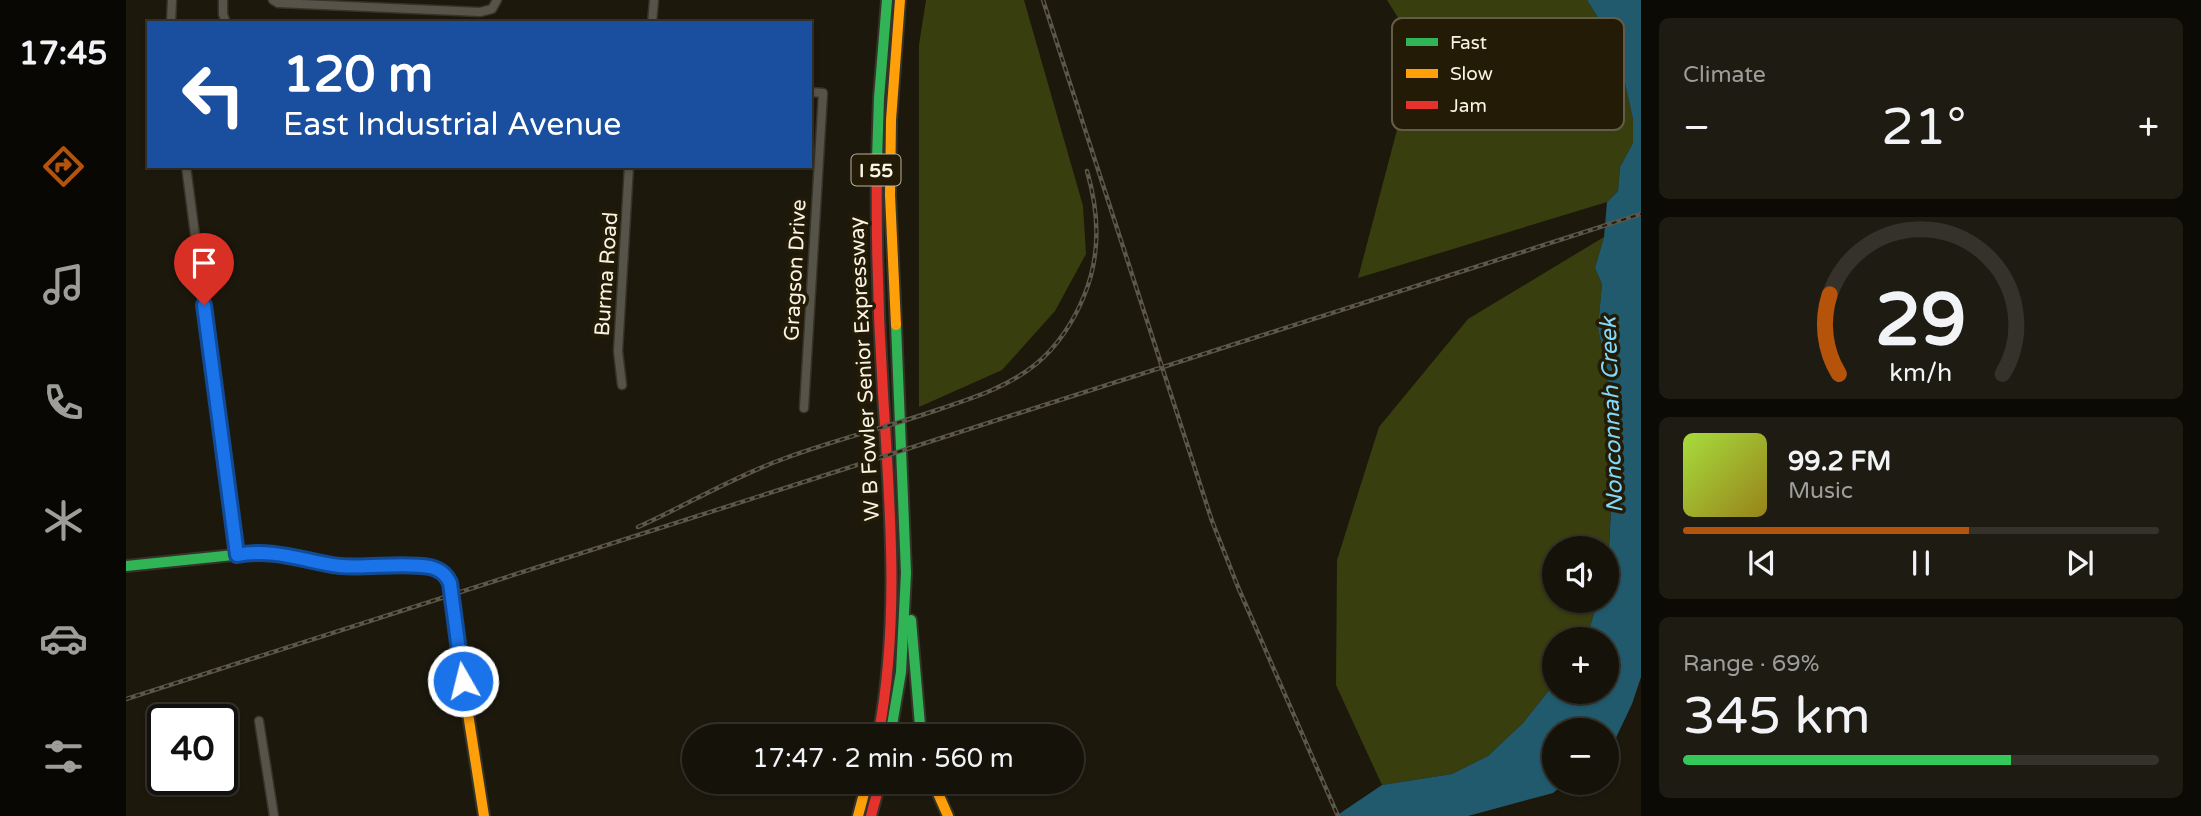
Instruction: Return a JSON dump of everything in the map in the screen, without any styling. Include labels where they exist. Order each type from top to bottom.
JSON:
[{"type":"main road","name":"W B Fowler Senior Expressway","points":[[881,724],[892,636],[890,516],[877,291],[876,168],[879,68],[887,0]]},
{"type":"main road","name":"W B Fowler Senior Expressway","points":[[892,724],[901,672],[906,573],[890,195],[892,107],[900,0]]},
{"type":"main road","points":[[126,566],[263,552],[327,564],[418,566],[436,569],[447,576],[456,613],[459,656],[484,816]]},
{"type":"main road","points":[[906,573],[920,724]]},
{"type":"main road","points":[[858,816],[864,794]]},
{"type":"main road","points":[[871,816],[877,794]]},
{"type":"main road","points":[[938,794],[948,816]]},
{"type":"street","points":[[171,21],[172,0]]},
{"type":"street","points":[[223,0],[225,21]]},
{"type":"street","points":[[273,0],[278,3],[480,12],[492,9],[497,0]]},
{"type":"street","points":[[652,21],[654,0]]},
{"type":"street","name":"Gragson Drive","points":[[804,408],[823,93],[812,92]]},
{"type":"street","points":[[186,168],[237,555]]},
{"type":"street","name":"Burma Road","points":[[622,385],[618,351],[629,168]]},
{"type":"street","points":[[259,720],[274,816]]},
{"type":"green space","points":[[926,0],[1024,0],[1083,206],[1086,254],[1055,311],[1002,370],[919,407],[919,45]]},
{"type":"green space","points":[[1387,0],[1587,0],[1598,18],[1398,18]]},
{"type":"green space","points":[[1624,79],[1633,119],[1633,143],[1620,167],[1618,191],[1607,202],[1358,278],[1397,130],[1624,130]]},
{"type":"green space","points":[[1604,237],[1595,268],[1602,284],[1598,328],[1607,372],[1620,471],[1611,511],[1609,536],[1542,536],[1542,613],[1594,613],[1590,627],[1542,627],[1542,699],[1523,723],[1488,756],[1452,774],[1382,785],[1336,685],[1337,560],[1379,427],[1468,319]]},
{"type":"water","points":[[1587,0],[1641,0],[1641,677],[1632,704],[1619,731],[1619,718],[1542,718],[1542,795],[1546,795],[1468,816],[1336,816],[1382,785],[1452,774],[1488,756],[1523,723],[1542,699],[1542,704],[1619,704],[1619,627],[1590,627],[1594,613],[1619,613],[1619,536],[1610,536],[1611,511],[1620,471],[1607,372],[1598,328],[1602,284],[1595,268],[1604,237],[1607,202],[1618,191],[1620,167],[1633,143],[1633,119],[1624,79],[1624,18],[1598,18]]},
{"type":"railway","points":[[1043,0],[1212,521],[1338,816]]},
{"type":"railway","points":[[638,527],[764,466],[977,396],[1014,379],[1036,364],[1058,342],[1070,324],[1090,281],[1096,249],[1096,218],[1087,171]]},
{"type":"railway","points":[[126,699],[1641,214]]},
{"type":"traffic: fast","points":[[877,160],[887,0]]},
{"type":"traffic: fast","points":[[892,724],[901,672],[906,573],[896,325]]},
{"type":"traffic: fast","points":[[126,566],[263,552],[328,564],[419,567]]},
{"type":"traffic: fast","points":[[911,620],[920,724]]},
{"type":"traffic: slow","points":[[896,325],[890,195],[891,120],[900,0]]},
{"type":"traffic: slow","points":[[419,567],[429,567],[447,576],[455,613],[459,656],[484,816]]},
{"type":"traffic: slow","points":[[858,816],[864,794]]},
{"type":"traffic: slow","points":[[938,794],[948,816]]},
{"type":"traffic: jam","points":[[877,160],[877,248],[891,566],[889,651],[880,724]]},
{"type":"traffic: jam","points":[[871,816],[877,794]]},
{"type":"route","points":[[204,305],[237,555],[263,552],[327,564],[418,566],[436,569],[447,576],[450,583],[463,681]]},
{"type":"water label","name":"Nonconnah Creek","points":[[1611,415]]}]
